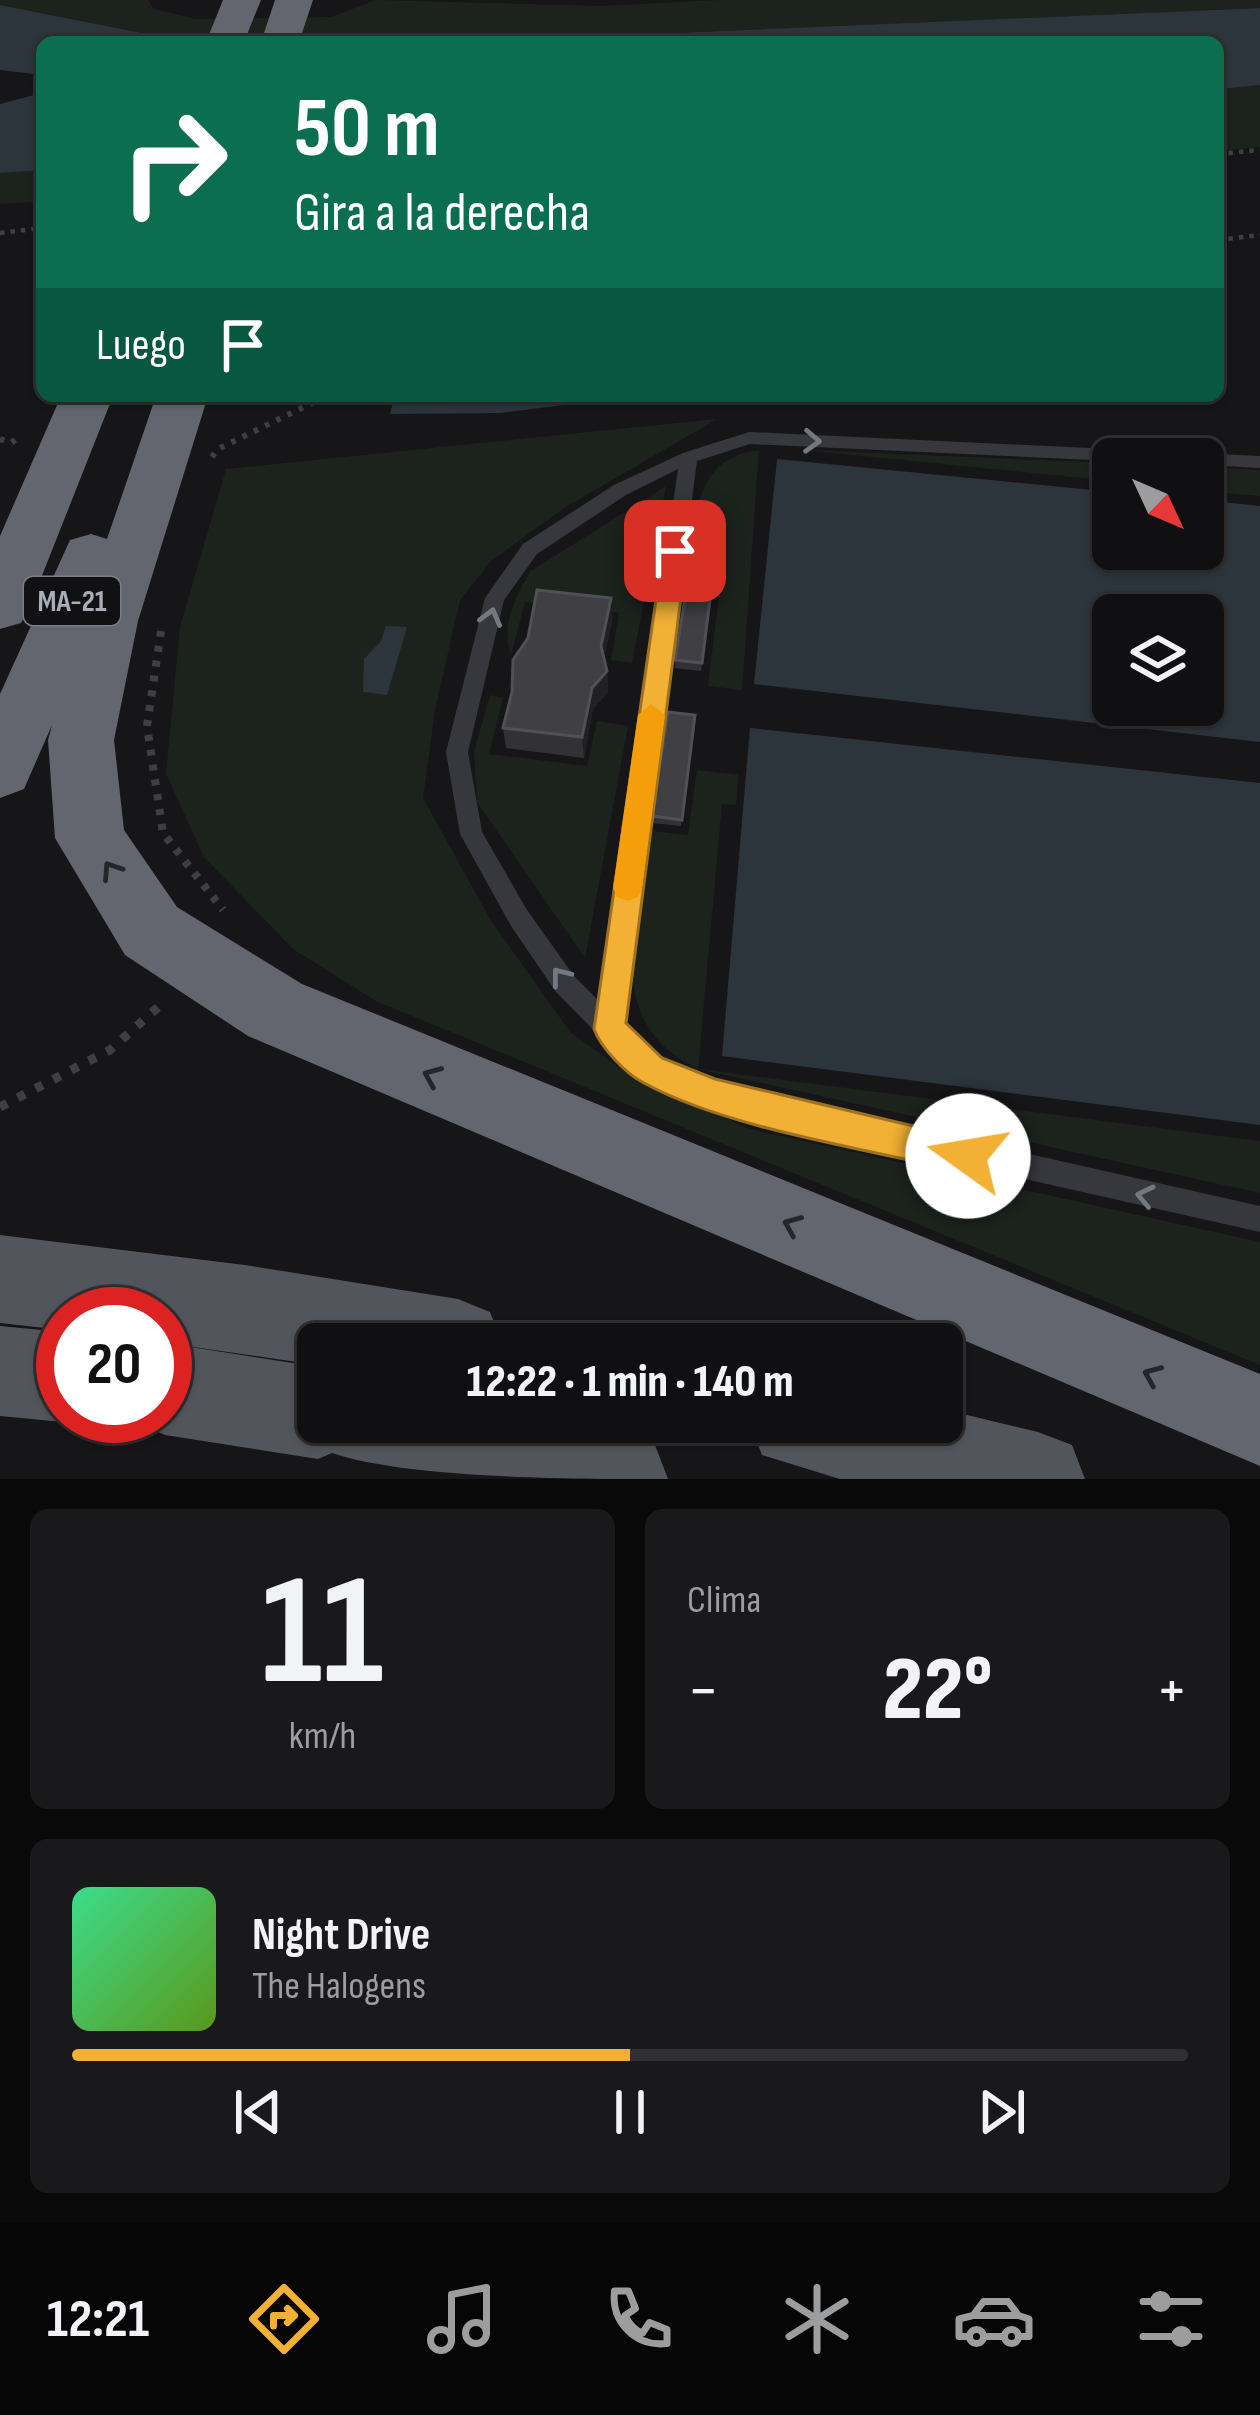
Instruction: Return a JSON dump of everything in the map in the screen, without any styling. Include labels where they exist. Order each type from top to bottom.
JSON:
[{"type":"highway","points":[[227,36],[242,0]]},
{"type":"highway","points":[[282,36],[294,0]]},
{"type":"highway","points":[[0,510],[48,421]]},
{"type":"highway","name":"MA-21","points":[[0,606],[48,421]]},
{"type":"highway","points":[[171,424],[107,621],[81,740],[90,838],[151,932],[216,942],[275,1010],[1260,1420]]},
{"type":"highway","name":"MA-21","points":[[0,769],[106,520],[171,424]]},
{"type":"main road","points":[[23,1281],[313,1323]]},
{"type":"main road","points":[[192,1393],[297,1410]]},
{"type":"main road","points":[[459,1443],[620,1479]]},
{"type":"main road","points":[[885,1443],[1038,1479]]},
{"type":"lane","points":[[1092,454],[749,438],[688,457],[620,490],[530,549],[495,598],[457,752],[471,834],[519,918],[565,984],[651,1070],[715,1096],[1095,1186],[1260,1219]]},
{"type":"lane","points":[[610,1029],[688,457]]},
{"type":"lane","points":[[1224,460],[1260,462]]},
{"type":"path","points":[[1224,153],[1260,150]]},
{"type":"path","points":[[0,232],[36,228]]},
{"type":"path","points":[[1224,239],[1260,235]]},
{"type":"path","points":[[171,424],[218,448],[314,402]]},
{"type":"path","points":[[0,1107],[72,1075],[148,1020],[216,942],[163,833],[147,726],[163,614]]},
{"type":"shaded area","points":[[0,0],[148,0],[154,9],[195,19],[331,17],[376,0],[602,6],[719,0],[1260,0],[1260,8],[605,36],[157,36],[0,5]]},
{"type":"shaded area","points":[[0,5],[157,36],[36,36],[36,74],[0,70]]},
{"type":"shaded area","points":[[1260,8],[1260,85],[1224,88],[1224,36],[605,36]]},
{"type":"shaded area","points":[[1260,85],[1260,147],[1224,150],[1224,88]]},
{"type":"shaded area","points":[[36,95],[36,170],[0,173],[0,104]]},
{"type":"shaded area","points":[[36,170],[36,201],[0,204],[0,173]]},
{"type":"shaded area","points":[[393,402],[588,402],[501,413],[390,414]]},
{"type":"shaded area","points":[[717,419],[564,508],[491,561],[460,600],[435,710],[423,798],[490,919],[570,1032],[638,1081],[750,1129],[1260,1242],[1260,1365],[376,1001],[293,949],[204,857],[166,774],[180,627],[226,469]]},
{"type":"shaded area","points":[[759,450],[742,690],[708,686],[721,579],[687,572],[696,512],[710,478],[721,465]]},
{"type":"shaded area","points":[[804,450],[1092,462],[1092,479]]},
{"type":"shaded area","points":[[777,459],[1092,490],[1092,570],[1224,570],[1224,502],[1260,506],[1260,742],[1120,726],[1224,726],[1224,594],[1092,594],[1092,723],[754,684]]},
{"type":"shaded area","points":[[1224,468],[1260,470],[1260,496],[1224,493]]},
{"type":"shaded area","points":[[666,486],[632,663],[611,660],[619,613],[525,602],[511,655],[509,622],[531,571]]},
{"type":"shaded area","points":[[386,626],[407,627],[387,695],[363,692],[364,659],[381,641]]},
{"type":"shaded area","points":[[490,695],[503,698],[489,754],[587,766],[597,721],[628,726],[585,958],[477,802],[474,752]]},
{"type":"shaded area","points":[[750,728],[1260,783],[1260,1125],[722,1056]]},
{"type":"shaded area","points":[[697,770],[738,775],[736,805],[722,804],[698,1069],[666,1048],[646,1024],[635,995],[632,965],[651,831],[688,835]]},
{"type":"shaded area","points":[[698,1069],[1260,1141],[1260,1193]]},
{"type":"building","points":[[689,574],[713,576],[702,663],[675,660]]},
{"type":"building","points":[[537,590],[611,598],[601,646],[607,671],[592,688],[582,737],[503,728],[512,692],[513,660],[528,638]]},
{"type":"building","points":[[668,712],[695,715],[682,820],[652,816]]},
{"type":"slow traffic","points":[[628,888],[651,715]]},
{"type":"route","points":[[675,551],[610,1029],[651,1070],[715,1096],[968,1156]]}]
